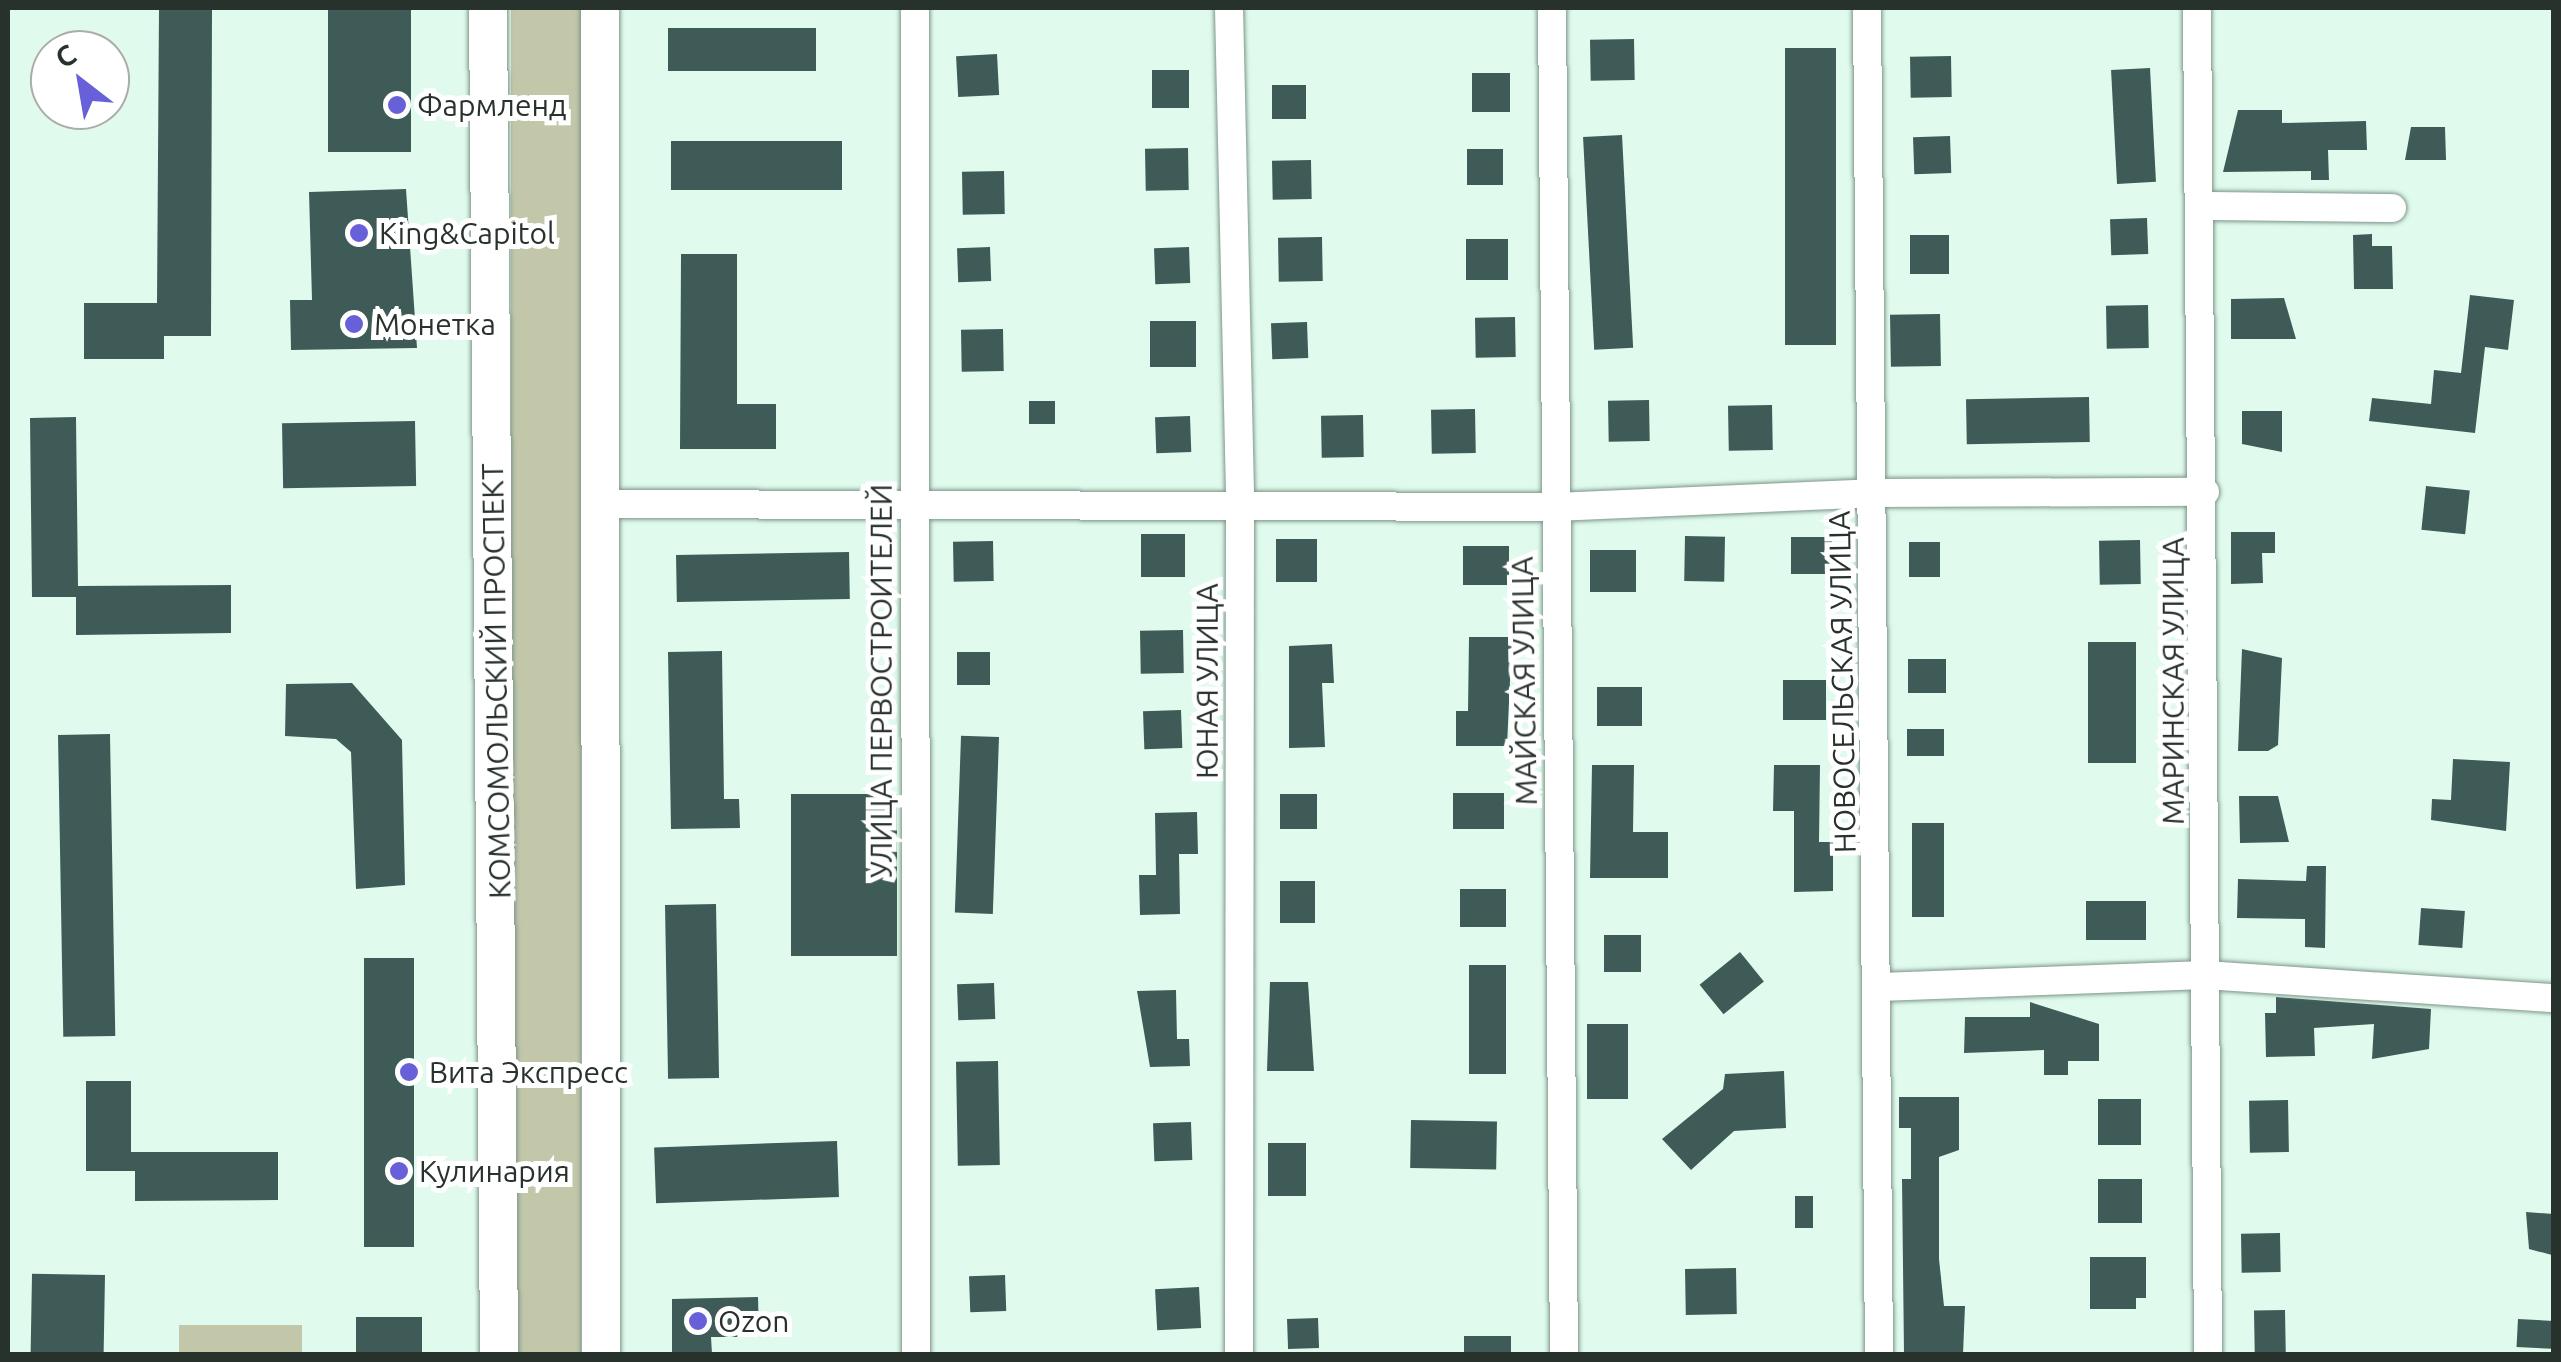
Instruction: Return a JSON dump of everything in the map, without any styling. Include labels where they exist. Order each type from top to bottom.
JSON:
[{"type":"main road","name":"КОМСОМОЛЬСКИЙ ПРОСПЕКТ","points":[[488,8],[499,1354]]},
{"type":"main road","points":[[600,8],[601,1354]]},
{"type":"street","name":"УЛИЦА ПЕРВОСТРОИТЕЛЕЙ","points":[[915,8],[912,503],[916,1354]]},
{"type":"street","name":"ЮНАЯ УЛИЦА","points":[[1228,8],[1240,502],[1239,1354]]},
{"type":"street","name":"МАЙСКАЯ УЛИЦА","points":[[1552,8],[1564,1354]]},
{"type":"street","name":"НОВОСЕЛЬСКАЯ УЛИЦА","points":[[1867,8],[1880,987],[1879,1354]]},
{"type":"street","name":"МАРИНСКАЯ УЛИЦА","points":[[2197,8],[2205,492],[2208,1354]]},
{"type":"street","points":[[2202,206],[2392,208]]},
{"type":"street","points":[[598,504],[1240,502],[1555,507],[1872,493],[2205,492]]},
{"type":"street","points":[[1880,987],[2205,975],[2554,998]]},
{"type":"green space","points":[[511,8],[581,8],[581,1354],[511,1354]]},
{"type":"green space","points":[[179,1325],[302,1325],[302,1354],[179,1354]]},
{"type":"building","points":[[159,8],[212,8],[211,336],[164,336],[164,359],[84,359],[84,303],[157,303]]},
{"type":"building","points":[[328,8],[411,8],[411,152],[328,152]]},
{"type":"building","points":[[668,28],[816,28],[816,71],[668,71]]},
{"type":"building","points":[[1634,39],[1635,80],[1591,81],[1590,40]]},
{"type":"building","points":[[1785,48],[1836,48],[1836,345],[1785,345]]},
{"type":"building","points":[[997,54],[999,95],[958,97],[956,56]]},
{"type":"building","points":[[1951,56],[1952,97],[1911,98],[1910,57]]},
{"type":"building","points":[[2150,68],[2156,182],[2117,184],[2111,70]]},
{"type":"building","points":[[1152,70],[1189,70],[1189,108],[1152,108]]},
{"type":"building","points":[[1472,73],[1510,73],[1510,112],[1472,112]]},
{"type":"building","points":[[1272,85],[1306,85],[1306,119],[1272,119]]},
{"type":"building","points":[[2238,110],[2282,110],[2282,123],[2366,121],[2367,150],[2328,150],[2329,180],[2311,180],[2311,171],[2223,172]]},
{"type":"building","points":[[2411,127],[2445,127],[2446,160],[2405,160]]},
{"type":"building","points":[[1622,135],[1633,348],[1594,350],[1583,137]]},
{"type":"building","points":[[1950,136],[1951,173],[1914,174],[1913,137]]},
{"type":"building","points":[[671,141],[842,141],[842,190],[671,190]]},
{"type":"building","points":[[1188,148],[1189,190],[1146,191],[1145,149]]},
{"type":"building","points":[[1467,149],[1503,149],[1503,185],[1467,185]]},
{"type":"building","points":[[1311,160],[1312,199],[1273,200],[1272,161]]},
{"type":"building","points":[[1004,171],[1005,214],[963,215],[962,172]]},
{"type":"building","points":[[406,189],[417,348],[291,350],[290,300],[312,300],[309,192]]},
{"type":"building","points":[[2147,218],[2148,254],[2111,255],[2110,219]]},
{"type":"building","points":[[2372,234],[2372,246],[2392,246],[2393,289],[2354,289],[2353,235]]},
{"type":"building","points":[[1910,235],[1949,235],[1949,274],[1910,274]]},
{"type":"building","points":[[1322,237],[1323,281],[1279,282],[1278,238]]},
{"type":"building","points":[[1466,239],[1508,239],[1508,280],[1466,280]]},
{"type":"building","points":[[990,247],[991,281],[958,282],[957,248]]},
{"type":"building","points":[[1189,247],[1190,283],[1155,284],[1154,248]]},
{"type":"building","points":[[681,254],[737,254],[737,404],[776,404],[776,449],[680,449]]},
{"type":"building","points":[[2470,295],[2514,300],[2508,350],[2485,347],[2475,433],[2369,421],[2372,398],[2431,404],[2434,370],[2461,373]]},
{"type":"building","points":[[2284,298],[2296,339],[2231,339],[2231,299]]},
{"type":"building","points":[[2148,305],[2149,348],[2107,349],[2106,306]]},
{"type":"building","points":[[1940,314],[1941,366],[1891,367],[1890,315]]},
{"type":"building","points":[[1515,317],[1516,357],[1476,358],[1475,318]]},
{"type":"building","points":[[1150,321],[1196,321],[1196,367],[1150,367]]},
{"type":"building","points":[[1307,322],[1308,358],[1272,359],[1271,323]]},
{"type":"building","points":[[1003,329],[1004,371],[962,372],[961,330]]},
{"type":"building","points":[[2089,397],[2090,442],[1967,444],[1966,399]]},
{"type":"building","points":[[1649,400],[1650,441],[1609,442],[1608,401]]},
{"type":"building","points":[[1029,401],[1055,401],[1055,424],[1029,424]]},
{"type":"building","points":[[1772,405],[1773,450],[1729,451],[1728,406]]},
{"type":"building","points":[[1475,409],[1476,453],[1432,454],[1431,410]]},
{"type":"building","points":[[2242,411],[2282,411],[2282,452],[2242,444]]},
{"type":"building","points":[[1363,415],[1364,457],[1322,458],[1321,416]]},
{"type":"building","points":[[1190,416],[1191,452],[1156,453],[1155,417]]},
{"type":"building","points":[[76,417],[78,586],[231,585],[231,633],[76,635],[76,597],[32,597],[30,418]]},
{"type":"building","points":[[415,421],[416,486],[283,488],[282,423]]},
{"type":"building","points":[[2426,486],[2470,491],[2465,534],[2421,530]]},
{"type":"building","points":[[2231,532],[2275,532],[2275,553],[2262,553],[2263,583],[2231,584]]},
{"type":"building","points":[[1141,534],[1185,534],[1185,577],[1141,577]]},
{"type":"building","points":[[1685,536],[1725,537],[1724,582],[1684,581]]},
{"type":"building","points":[[1791,537],[1832,537],[1832,574],[1791,574]]},
{"type":"building","points":[[1276,539],[1317,539],[1317,582],[1276,582]]},
{"type":"building","points":[[2140,540],[2141,584],[2100,585],[2099,541]]},
{"type":"building","points":[[993,541],[994,581],[954,582],[953,542]]},
{"type":"building","points":[[1909,542],[1940,542],[1940,577],[1909,577]]},
{"type":"building","points":[[1463,546],[1509,546],[1509,585],[1463,585]]},
{"type":"building","points":[[1590,550],[1636,550],[1636,592],[1590,592]]},
{"type":"building","points":[[849,552],[850,599],[677,602],[676,555]]},
{"type":"building","points":[[1183,630],[1184,673],[1141,674],[1140,631]]},
{"type":"building","points":[[1469,637],[1512,637],[1507,746],[1456,746],[1456,711],[1468,711]]},
{"type":"building","points":[[2088,642],[2136,642],[2136,763],[2088,763]]},
{"type":"building","points":[[1332,644],[1334,683],[1322,683],[1325,747],[1289,748],[1289,646]]},
{"type":"building","points":[[2242,649],[2282,658],[2278,745],[2268,751],[2238,751]]},
{"type":"building","points":[[722,651],[724,799],[739,799],[740,828],[671,829],[668,652]]},
{"type":"building","points":[[957,652],[990,652],[990,685],[957,685]]},
{"type":"building","points":[[1908,659],[1946,659],[1946,693],[1908,693]]},
{"type":"building","points":[[1783,680],[1826,680],[1826,720],[1783,720]]},
{"type":"building","points":[[352,683],[402,740],[405,885],[356,889],[351,752],[336,739],[285,736],[286,684]]},
{"type":"building","points":[[1597,687],[1642,687],[1642,726],[1597,726]]},
{"type":"building","points":[[1181,710],[1182,748],[1144,749],[1143,711]]},
{"type":"building","points":[[1907,729],[1944,729],[1944,756],[1907,756]]},
{"type":"building","points":[[110,734],[115,1036],[63,1037],[58,735]]},
{"type":"building","points":[[961,736],[999,737],[993,914],[955,913]]},
{"type":"building","points":[[2453,759],[2510,762],[2506,831],[2431,820],[2432,799],[2451,800]]},
{"type":"building","points":[[1592,765],[1634,765],[1633,832],[1668,832],[1668,878],[1590,878]]},
{"type":"building","points":[[1774,765],[1820,765],[1819,842],[1833,842],[1833,891],[1794,892],[1794,811],[1773,811]]},
{"type":"building","points":[[1453,793],[1504,793],[1504,829],[1453,829]]},
{"type":"building","points":[[791,794],[897,794],[897,956],[791,956]]},
{"type":"building","points":[[1280,794],[1317,794],[1317,829],[1280,829]]},
{"type":"building","points":[[2239,796],[2278,796],[2289,842],[2240,843]]},
{"type":"building","points":[[1197,812],[1198,854],[1179,854],[1180,914],[1140,915],[1139,875],[1156,875],[1155,813]]},
{"type":"building","points":[[1912,823],[1944,823],[1944,917],[1912,917]]},
{"type":"building","points":[[2307,866],[2326,866],[2325,948],[2305,947],[2305,919],[2237,918],[2238,879],[2306,881]]},
{"type":"building","points":[[1280,881],[1315,881],[1315,923],[1280,923]]},
{"type":"building","points":[[1460,889],[1506,889],[1506,927],[1460,927]]},
{"type":"building","points":[[2086,901],[2146,901],[2146,940],[2086,940]]},
{"type":"building","points":[[716,904],[719,1078],[668,1079],[665,905]]},
{"type":"building","points":[[2421,908],[2465,911],[2462,948],[2418,945]]},
{"type":"building","points":[[1604,935],[1641,935],[1641,972],[1604,972]]},
{"type":"building","points":[[1740,952],[1764,982],[1724,1014],[1700,985]]},
{"type":"building","points":[[364,958],[414,958],[414,1247],[364,1247]]},
{"type":"building","points":[[1469,965],[1506,965],[1506,1074],[1469,1074]]},
{"type":"building","points":[[1270,982],[1308,982],[1314,1071],[1267,1071]]},
{"type":"building","points":[[994,983],[995,1019],[958,1020],[957,984]]},
{"type":"building","points":[[1176,990],[1177,1039],[1189,1039],[1190,1066],[1150,1067],[1137,991]]},
{"type":"building","points":[[2276,997],[2431,1009],[2429,1049],[2372,1059],[2374,1024],[2314,1028],[2315,1056],[2266,1057],[2265,1013],[2276,1013]]},
{"type":"building","points":[[2030,1002],[2099,1024],[2099,1061],[2068,1061],[2068,1075],[2044,1075],[2044,1050],[1964,1053],[1965,1017],[2030,1017]]},
{"type":"building","points":[[1587,1024],[1628,1024],[1628,1099],[1587,1099]]},
{"type":"building","points":[[998,1061],[1000,1165],[958,1166],[956,1062]]},
{"type":"building","points":[[1784,1071],[1786,1128],[1734,1131],[1691,1170],[1662,1139],[1723,1089],[1725,1074]]},
{"type":"building","points":[[86,1081],[131,1081],[131,1152],[278,1152],[278,1200],[135,1201],[135,1171],[86,1171]]},
{"type":"building","points":[[1899,1097],[1959,1097],[1959,1150],[1939,1157],[1939,1259],[1944,1306],[1965,1306],[1963,1354],[1904,1354],[1902,1179],[1911,1179],[1911,1128],[1899,1128]]},
{"type":"building","points":[[2098,1099],[2141,1099],[2141,1145],[2098,1145]]},
{"type":"building","points":[[2288,1100],[2289,1152],[2250,1153],[2249,1101]]},
{"type":"building","points":[[1411,1120],[1497,1122],[1496,1169],[1410,1168]]},
{"type":"building","points":[[1191,1122],[1192,1160],[1154,1161],[1153,1123]]},
{"type":"building","points":[[837,1141],[839,1197],[656,1203],[654,1147]]},
{"type":"building","points":[[1268,1143],[1306,1143],[1306,1196],[1268,1196]]},
{"type":"building","points":[[2098,1179],[2142,1179],[2142,1223],[2098,1223]]},
{"type":"building","points":[[1795,1196],[1813,1196],[1813,1228],[1795,1228]]},
{"type":"building","points":[[2526,1212],[2554,1214],[2552,1255],[2529,1249]]},
{"type":"building","points":[[2280,1233],[2281,1272],[2242,1273],[2241,1234]]},
{"type":"building","points":[[2090,1257],[2146,1257],[2146,1298],[2136,1298],[2136,1309],[2090,1309]]},
{"type":"building","points":[[1736,1268],[1737,1314],[1686,1315],[1685,1269]]},
{"type":"building","points":[[32,1274],[105,1275],[104,1354],[31,1353]]},
{"type":"building","points":[[1005,1275],[1006,1311],[970,1312],[969,1276]]},
{"type":"building","points":[[1199,1287],[1201,1328],[1157,1330],[1155,1289]]},
{"type":"building","points":[[758,1297],[759,1337],[711,1337],[712,1354],[672,1354],[672,1299]]},
{"type":"building","points":[[2285,1310],[2286,1354],[2255,1354],[2254,1311]]},
{"type":"building","points":[[356,1317],[422,1317],[422,1354],[356,1354]]},
{"type":"building","points":[[1318,1318],[1319,1348],[1288,1349],[1287,1319]]},
{"type":"building","points":[[2518,1319],[2554,1321],[2552,1349],[2517,1347]]},
{"type":"building","points":[[1464,1336],[1511,1336],[1511,1354],[1464,1354]]},
{"type":"place","name":"Фармленд","points":[[397,105]]},
{"type":"place","name":"King&Capitol","points":[[359,233]]},
{"type":"place","name":"Монетка","points":[[354,324]]},
{"type":"place","name":"Вита Экспресс","points":[[409,1072]]},
{"type":"place","name":"Кулинария","points":[[399,1171]]},
{"type":"place","name":"Ozon","points":[[698,1321]]}]
